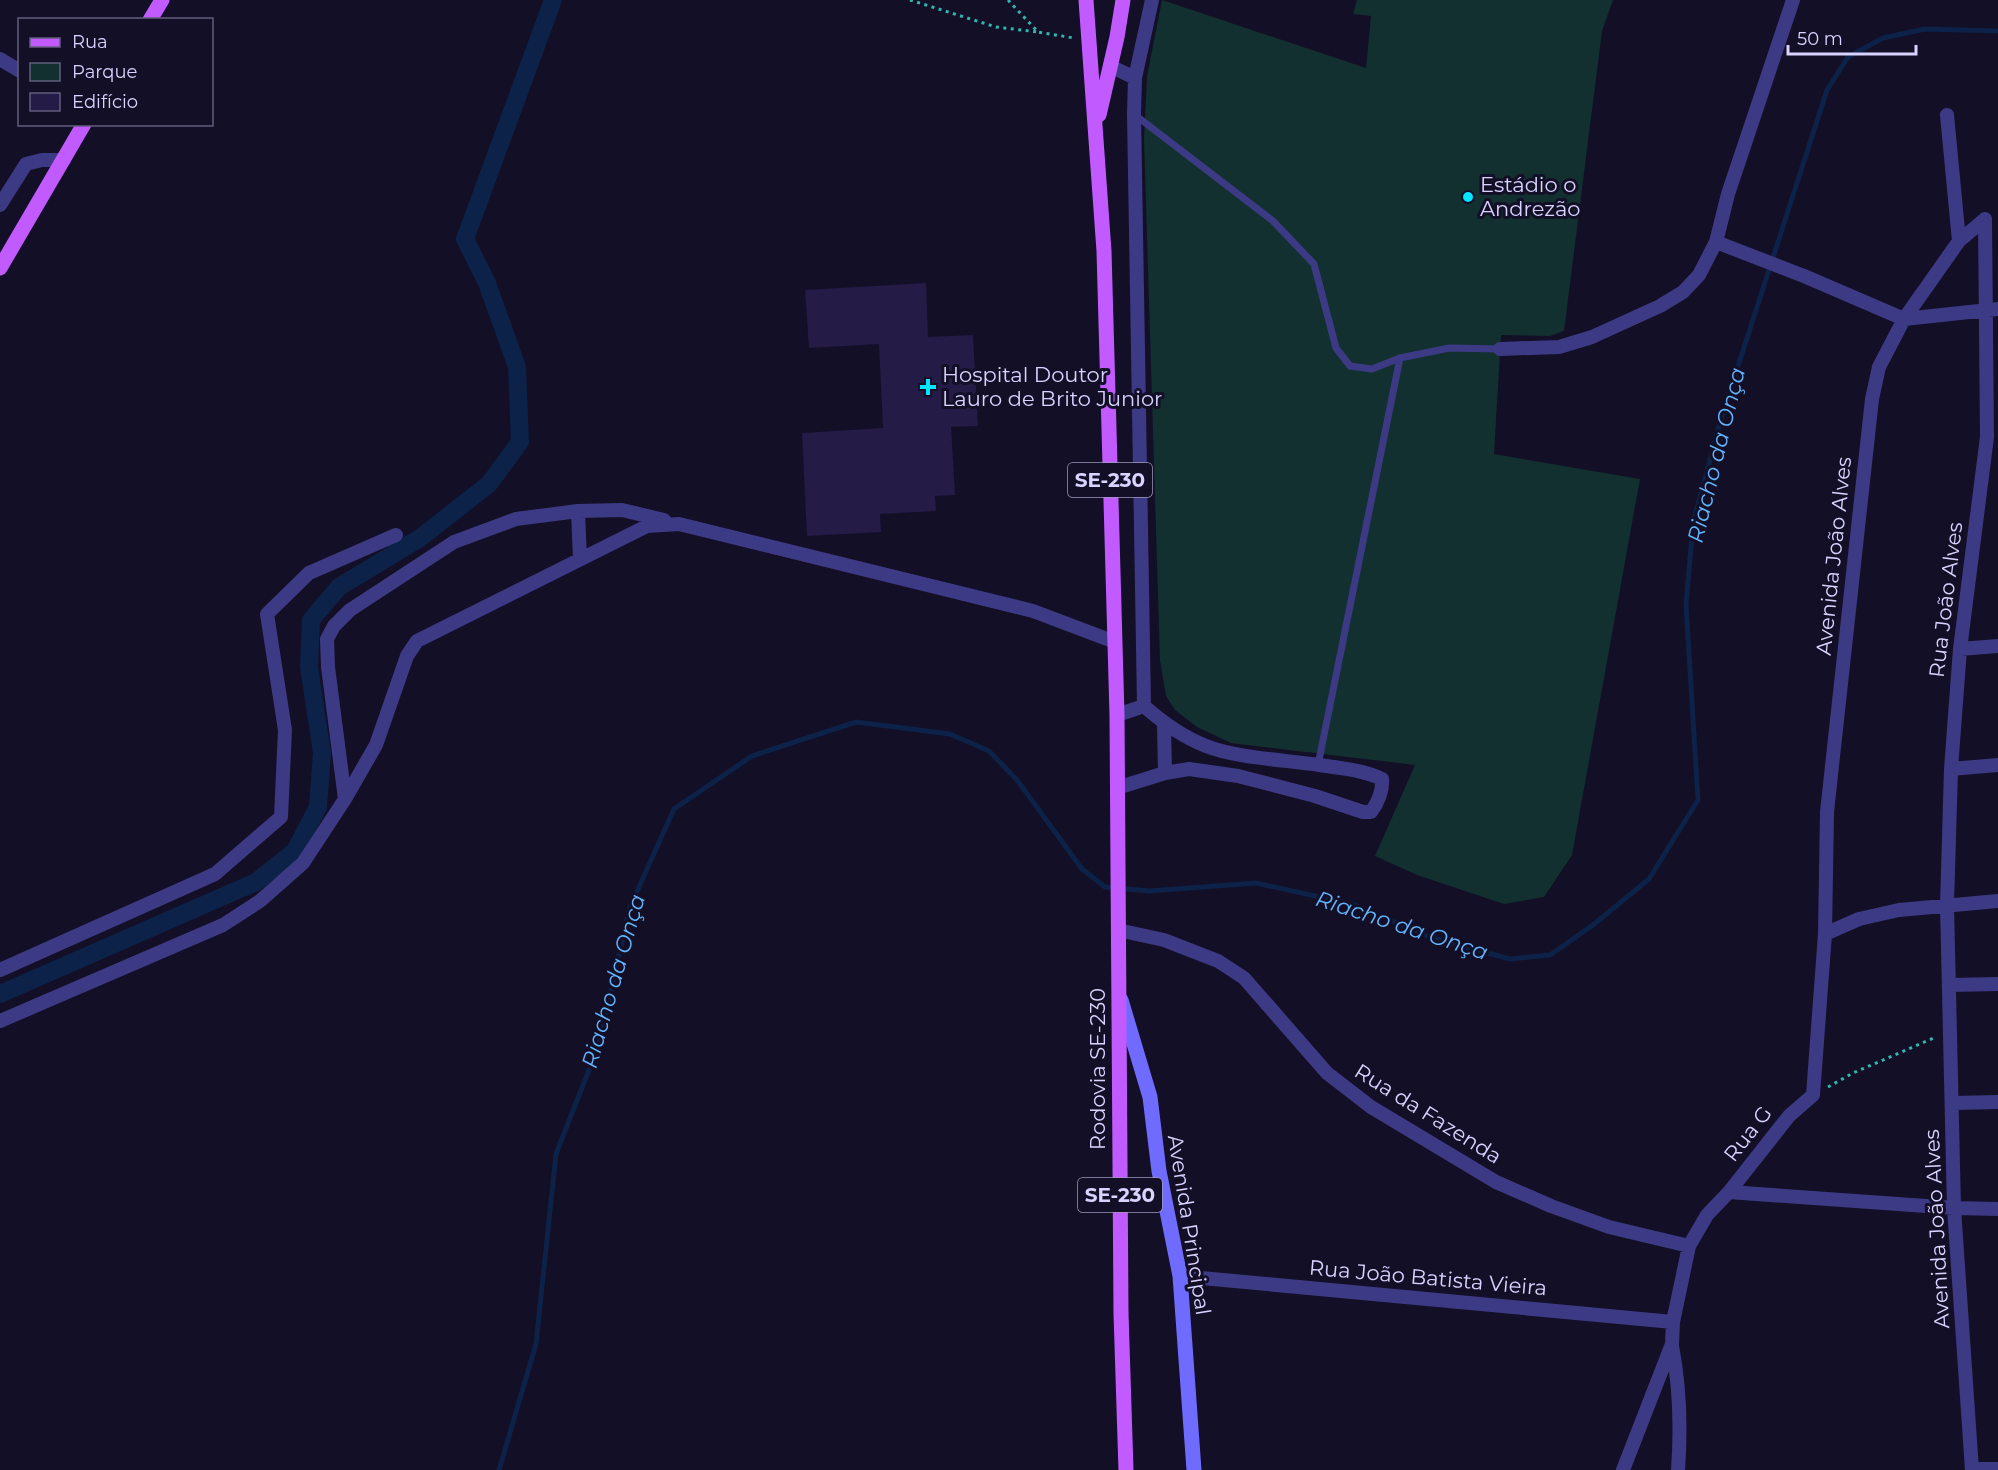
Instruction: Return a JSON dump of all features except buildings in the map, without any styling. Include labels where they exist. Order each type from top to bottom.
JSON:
[{"type":"main road","points":[[151,18],[162,0]]},
{"type":"main road","name":"SE-230","points":[[1086,0],[1104,251],[1117,715],[1117,925]]},
{"type":"main road","name":"SE-230","points":[[1096,127],[1124,0]]},
{"type":"main road","points":[[0,268],[83,126]]},
{"type":"main road","name":"Rodovia SE-230","points":[[1117,925],[1121,1313],[1126,1470]]},
{"type":"street","points":[[1117,788],[1165,773],[1189,770],[1238,776],[1315,796],[1363,812],[1371,812],[1383,787],[1382,779],[1373,775],[1238,754],[1206,746],[1164,724],[1144,706],[1134,114],[1135,78],[1152,0]]},
{"type":"street","points":[[1500,349],[1559,347],[1592,337],[1660,306],[1683,292],[1699,275],[1716,242],[1728,194],[1793,0]]},
{"type":"street","points":[[0,59],[18,70]]},
{"type":"street","points":[[1110,66],[1135,78]]},
{"type":"street","points":[[1947,115],[1959,241]]},
{"type":"street","points":[[0,205],[26,164],[42,160],[64,160]]},
{"type":"street","name":"Avenida João Alves","points":[[1825,934],[1827,812],[1872,399],[1879,367],[1904,319],[1959,241],[1992,219]]},
{"type":"street","name":"Rua João Alves","points":[[1949,985],[1947,905],[1951,769],[1960,649],[1993,436],[1992,219]]},
{"type":"street","points":[[1716,242],[1760,258],[1904,319],[1993,310]]},
{"type":"street","points":[[345,799],[328,667],[327,639],[334,626],[350,610],[454,542],[516,519],[622,510],[1033,611],[1115,642]]},
{"type":"street","points":[[578,512],[580,559]]},
{"type":"street","points":[[0,1021],[223,925],[260,901],[303,863],[345,799],[376,745],[406,656],[417,641],[647,526],[679,524]]},
{"type":"street","points":[[0,970],[215,874],[281,816],[285,730],[267,614],[309,573],[396,535]]},
{"type":"street","points":[[1960,649],[1998,646]]},
{"type":"street","points":[[1117,715],[1144,706]]},
{"type":"street","points":[[1164,724],[1165,773]]},
{"type":"street","points":[[1951,769],[1998,765]]},
{"type":"street","points":[[1813,1095],[1825,934],[1859,919],[1899,910],[1998,901]]},
{"type":"street","name":"Rua da Fazenda","points":[[1117,925],[1218,961],[1244,978],[1327,1073],[1371,1107],[1496,1182],[1551,1206],[1609,1227],[1689,1246]]},
{"type":"street","points":[[1949,985],[1998,984]]},
{"type":"street","name":"Avenida João Alves","points":[[1949,985],[1954,1208],[1972,1469]]},
{"type":"street","name":"Avenida Principal","points":[[1118,992],[1149,1097],[1158,1171],[1180,1276],[1194,1470]]},
{"type":"street","name":"Rua G","points":[[1623,1470],[1672,1344],[1673,1322],[1689,1246],[1707,1215],[1729,1192],[1789,1116],[1813,1095]]},
{"type":"street","points":[[1953,1103],[1998,1102]]},
{"type":"street","points":[[1729,1192],[1998,1209]]},
{"type":"street","name":"Rua João Batista Vieira","points":[[1180,1276],[1673,1322]]},
{"type":"street","points":[[1672,1344],[1678,1378],[1681,1431],[1678,1470]]},
{"type":"street","points":[[1972,1469],[1998,1469]]},
{"type":"lane","points":[[1134,114],[1273,221],[1314,264],[1336,348],[1350,366],[1372,369],[1400,358],[1449,348],[1500,349]]},
{"type":"lane","points":[[1318,765],[1400,358]]},
{"type":"path","points":[[910,0],[996,27],[1088,40]]},
{"type":"path","points":[[1008,0],[1038,32]]},
{"type":"path","points":[[1813,1095],[1853,1073],[1950,1031]]},
{"type":"green space","points":[[1162,0],[1366,68],[1371,16],[1353,14],[1357,0],[1613,0],[1602,31],[1564,331],[1550,336],[1501,335],[1494,454],[1640,479],[1572,855],[1544,897],[1504,904],[1417,875],[1375,856],[1415,765],[1231,743],[1197,727],[1175,710],[1166,696],[1160,660],[1144,139],[1147,76]]},
{"type":"waterway","points":[[0,994],[256,882],[295,851],[318,807],[322,753],[309,667],[311,620],[339,587],[420,538],[489,484],[520,442],[517,367],[487,283],[465,239],[553,0]]},
{"type":"waterway","name":"Riacho da Onça","points":[[499,1470],[536,1344],[556,1154],[598,1047],[630,907],[674,809],[752,756],[856,722],[950,734],[989,751],[1017,780],[1082,869],[1105,887],[1149,891],[1256,883],[1352,904],[1432,938],[1510,959],[1550,955],[1593,925],[1649,879],[1698,800],[1686,605],[1693,523],[1721,419],[1827,90],[1848,57],[1883,38],[1925,29],[1998,31]]},
{"type":"place","name":"Estádio o Andrezão","points":[[1468,197]]},
{"type":"place","name":"Hospital Doutor Lauro de Brito Junior","points":[[928,387]]}]
